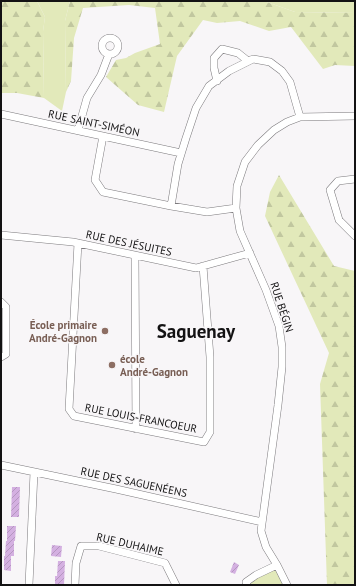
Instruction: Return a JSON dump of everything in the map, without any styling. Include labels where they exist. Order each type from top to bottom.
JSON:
[{"type":"street","points":[[217,81],[214,68],[214,58],[222,49],[238,53],[248,61]]},
{"type":"street","points":[[78,130],[87,98],[101,75],[109,54]]},
{"type":"street","points":[[171,206],[178,164],[196,108],[210,86],[229,71],[253,58],[270,62],[282,71],[290,82],[300,117]]},
{"type":"street","name":"RUE SAINT-SIMÉON","points":[[1,114],[182,152]]},
{"type":"street","name":"RUE BÉGIN","points":[[287,585],[266,547],[261,531],[278,405],[282,366],[282,347],[279,326],[266,290],[240,231],[236,208],[237,186],[245,162],[258,145],[274,130],[287,122],[300,117],[355,116]]},
{"type":"street","points":[[103,136],[96,180],[103,192],[207,212],[236,208]]},
{"type":"street","points":[[355,179],[338,181],[330,190],[339,220],[355,236]]},
{"type":"street","name":"RUE DES JÉSUITES","points":[[1,235],[78,243],[196,268],[250,253]]},
{"type":"street","name":"RUE LOUIS-FRANCOEUR","points":[[78,243],[69,409],[74,416],[204,442],[210,432],[210,357],[203,266]]},
{"type":"street","points":[[135,256],[136,429]]},
{"type":"street","points":[[1,302],[6,307],[6,354],[1,357]]},
{"type":"street","name":"RUE DES SAGUENÉENS","points":[[1,466],[116,489],[262,522]]},
{"type":"street","points":[[29,585],[34,472]]},
{"type":"street","points":[[244,518],[261,531]]},
{"type":"street","name":"RUE DUHAIME","points":[[75,585],[76,563],[81,546],[99,546],[165,563],[176,585]]},
{"type":"street","points":[[247,585],[246,582],[256,575],[277,565]]},
{"type":"green space","points":[[1,1],[37,1],[45,17],[43,31],[44,98],[17,93],[1,93]]},
{"type":"green space","points":[[37,1],[70,1],[65,21],[66,92],[62,111],[44,98],[43,31],[45,17]]},
{"type":"green space","points":[[70,1],[264,1],[295,12],[355,13],[355,66],[335,65],[323,69],[291,27],[269,31],[240,21],[217,23],[203,20],[177,56],[164,112],[138,105],[106,77],[116,60],[126,58],[160,44],[155,8],[129,5],[83,8],[74,38],[71,81],[66,92],[65,21]]},
{"type":"green space","points":[[264,1],[355,1],[355,13],[295,12]]},
{"type":"green space","points":[[279,175],[334,266],[355,271],[355,585],[327,585],[320,384],[329,353],[265,216],[270,192]]},
{"type":"green space","points":[[277,565],[287,585],[247,585]]},
{"type":"building","points":[[12,487],[20,487],[19,517],[11,517]]},
{"type":"building","points":[[7,526],[16,526],[14,556],[11,556],[11,571],[4,570]]},
{"type":"building","points":[[52,545],[62,546],[61,557],[51,556]]},
{"type":"building","points":[[58,561],[65,561],[64,585],[55,585]]},
{"type":"building","points":[[234,562],[239,565],[235,574],[230,572]]},
{"type":"place","name":"École primaire André-Gagnon","points":[[105,331]]},
{"type":"place","name":"école André-Gagnon","points":[[112,365]]},
{"type":"district","name":"Saguenay","points":[[196,331]]}]
